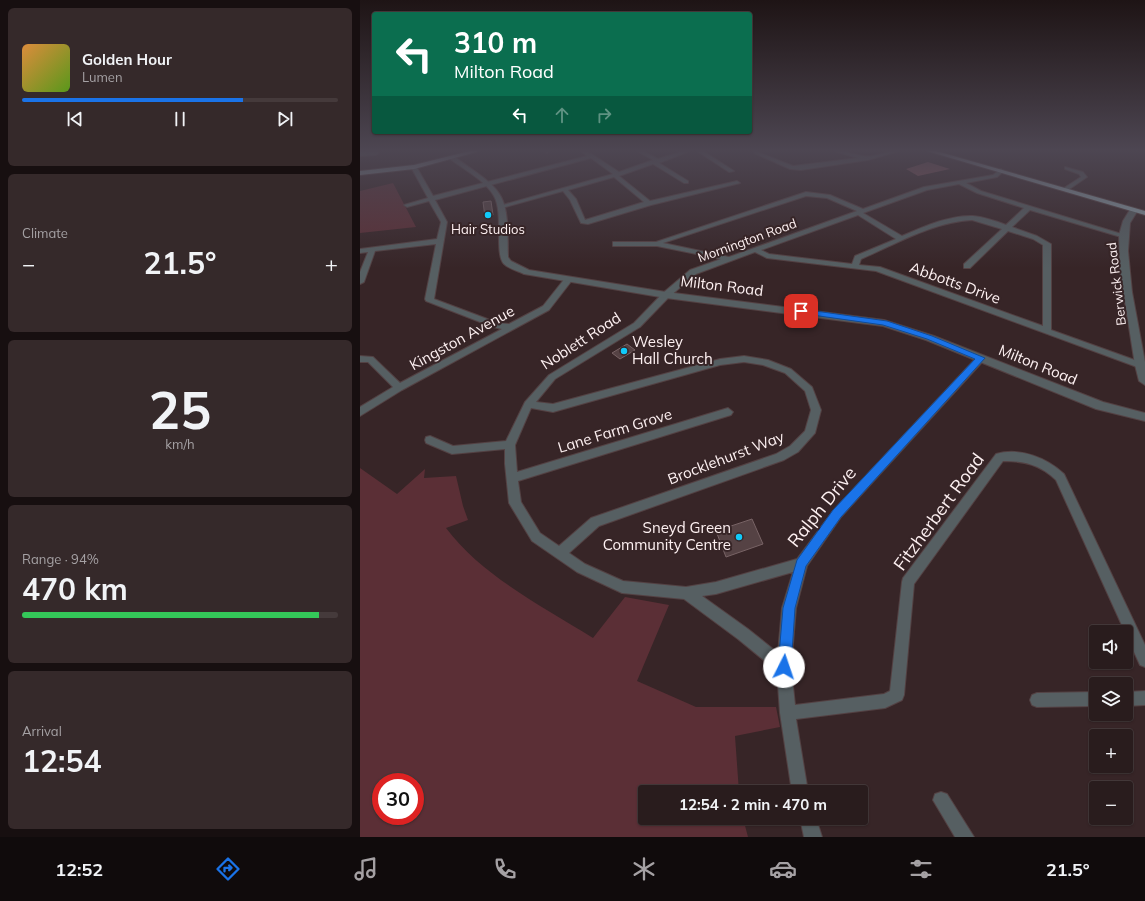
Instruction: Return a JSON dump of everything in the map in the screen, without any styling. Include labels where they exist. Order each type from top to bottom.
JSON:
[{"type":"highway","points":[[1069,190],[1145,213]]},
{"type":"street","points":[[427,190],[444,222],[429,299],[496,325],[509,328]]},
{"type":"street","points":[[407,205],[465,190]]},
{"type":"street","name":"Milton Road","points":[[493,190],[497,194],[502,206],[504,223],[504,257],[508,263],[527,272],[666,294],[884,323],[930,338],[1100,406],[1145,417]]},
{"type":"street","points":[[502,206],[565,190]]},
{"type":"street","points":[[565,190],[574,199],[583,222],[588,222],[649,203],[703,190]]},
{"type":"street","points":[[635,190],[649,203]]},
{"type":"street","name":"Mornington Road","points":[[666,294],[693,272],[920,190]]},
{"type":"street","points":[[975,190],[1028,208],[1123,236]]},
{"type":"street","points":[[657,244],[662,241],[806,194],[828,196],[861,212],[901,239]]},
{"type":"street","points":[[968,266],[1028,208]]},
{"type":"street","name":"Berwick Road","points":[[1134,210],[1126,223],[1123,236],[1124,266],[1140,365],[1145,381]]},
{"type":"street","points":[[855,266],[858,258],[901,239],[959,218],[974,218],[1007,228],[1041,240],[1047,244],[1047,332]]},
{"type":"street","points":[[360,251],[440,241]]},
{"type":"street","points":[[616,244],[657,244],[729,259]]},
{"type":"street","points":[[360,282],[372,250]]},
{"type":"street","name":"Abbotts Drive","points":[[756,250],[767,256],[877,269],[1140,365]]},
{"type":"street","name":"Kingston Avenue","points":[[360,412],[400,388],[546,308],[569,279]]},
{"type":"street","name":"Noblett Road","points":[[666,294],[637,325],[552,378],[528,404],[510,446],[515,503],[536,537],[581,568],[622,587],[686,593],[716,588],[801,564]]},
{"type":"street","name":"Ralph Drive","points":[[799,785],[788,713],[784,667],[789,608],[801,564],[837,514],[981,358]]},
{"type":"street","points":[[360,359],[370,359],[400,388]]},
{"type":"street","name":"Brocklehurst Way","points":[[528,404],[552,408],[720,362],[744,359],[766,362],[788,370],[809,389],[816,410],[810,433],[794,449],[780,457],[595,522],[560,554]]},
{"type":"street","name":"Lane Farm Grove","points":[[512,478],[728,412]]},
{"type":"street","points":[[430,440],[452,450],[510,446]]},
{"type":"street","name":"Fitzherbert Road","points":[[788,713],[885,701],[897,695],[908,582],[1000,457],[1023,456],[1044,464],[1060,477],[1145,660]]},
{"type":"street","name":"Noblett Road","points":[[686,593],[744,634],[784,667]]},
{"type":"street","points":[[1133,698],[1145,698]]},
{"type":"street","points":[[1037,700],[1089,699]]},
{"type":"street","points":[[941,800],[965,837]]},
{"type":"street","points":[[810,825],[813,837]]},
{"type":"shaded area","points":[[397,190],[416,227],[360,233],[360,191]]},
{"type":"shaded area","points":[[360,468],[397,494],[425,469],[424,478],[456,476],[468,520],[446,528],[477,561],[495,575],[534,602],[593,638],[625,597],[669,605],[637,681],[696,707],[776,707],[780,727],[735,736],[738,785],[638,785],[638,825],[745,825],[748,837],[360,837]]},
{"type":"building","points":[[491,201],[493,215],[485,217],[483,202]]},
{"type":"building","name":"Wesley Hall Church","points":[[627,344],[635,350],[620,359],[612,353]]},
{"type":"building","name":"Sneyd Green Community Centre","points":[[752,519],[763,544],[726,557],[716,531]]},
{"type":"place","name":"Hair Studios","points":[[488,215]]},
{"type":"place","name":"Wesley Hall Church","points":[[624,351]]},
{"type":"place","name":"Sneyd Green Community Centre","points":[[739,537]]},
{"type":"route","points":[[784,667],[789,608],[801,564],[837,514],[981,358],[898,326],[860,318],[801,311]]}]
